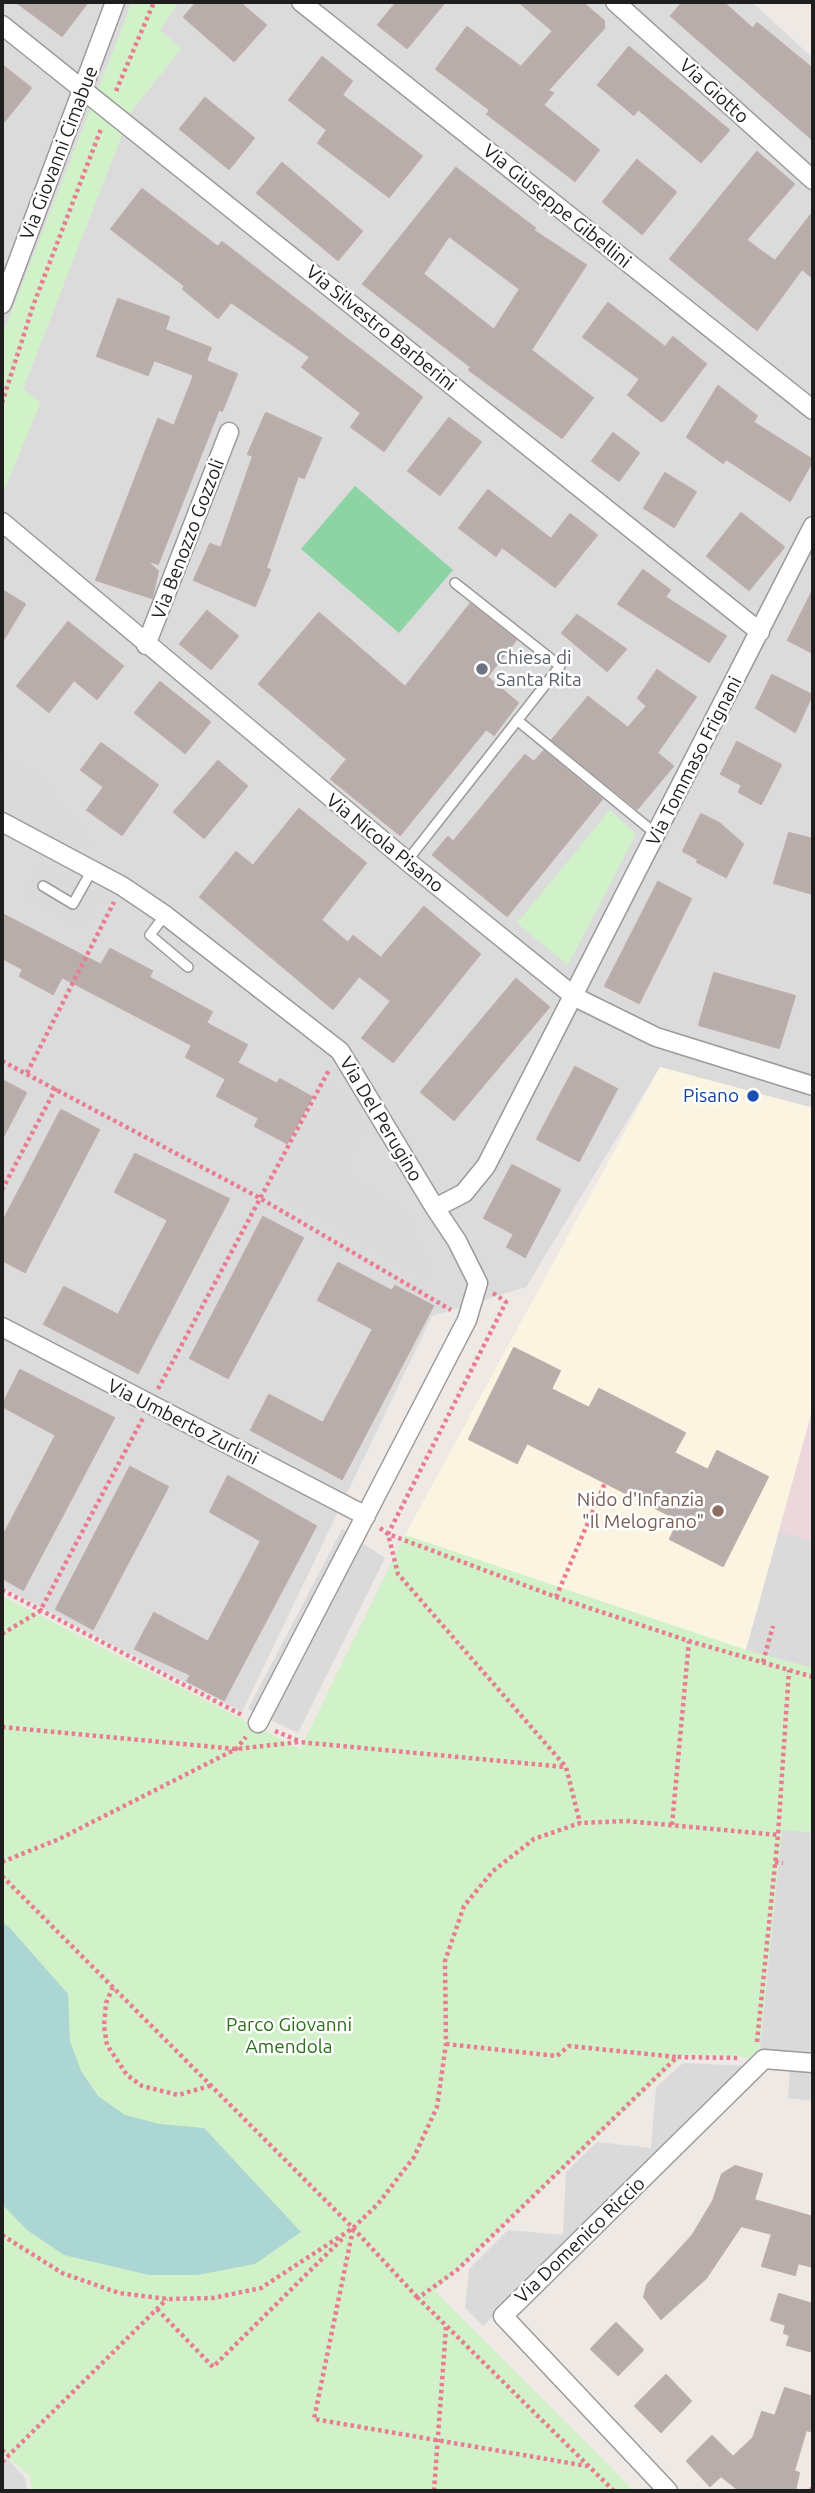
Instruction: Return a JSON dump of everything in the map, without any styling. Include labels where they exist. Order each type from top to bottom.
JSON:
[{"type":"street","name":"Via Giovanni Cimabue","points":[[2,304],[115,2]]},
{"type":"street","name":"Via Giuseppe Gibellini","points":[[301,2],[813,410]]},
{"type":"street","name":"Via Giotto","points":[[615,2],[813,180]]},
{"type":"street","name":"Via Silvestro Barberini","points":[[2,25],[760,632]]},
{"type":"street","name":"Via Benozzo Gozzoli","points":[[146,645],[229,432]]},
{"type":"street","name":"Via Nicola Pisano","points":[[2,522],[146,645],[575,997],[656,1037],[813,1086]]},
{"type":"street","name":"Via Tommaso Frignani","points":[[575,997],[813,526]]},
{"type":"street","name":"Via Del Perugino","points":[[2,822],[122,886],[165,915],[340,1051],[435,1208]]},
{"type":"street","points":[[258,1723],[467,1320],[478,1283],[457,1241],[435,1208],[464,1193],[486,1166],[575,997]]},
{"type":"street","name":"Via Umberto Zurlini","points":[[2,1327],[366,1516]]},
{"type":"street","name":"Via Domenico Riccio","points":[[668,2491],[503,2316],[764,2059],[813,2063]]},
{"type":"lane","points":[[407,861],[560,666],[455,583]]},
{"type":"lane","points":[[517,720],[657,835]]},
{"type":"lane","points":[[43,886],[72,904],[92,870]]},
{"type":"lane","points":[[165,915],[150,935],[188,967]]},
{"type":"path","points":[[2,403],[33,306],[108,110],[154,2]]},
{"type":"path","points":[[27,1073],[122,886]]},
{"type":"path","points":[[2,1634],[40,1611],[258,1197],[340,1051]]},
{"type":"path","points":[[2,1061],[258,1197],[467,1320]]},
{"type":"path","points":[[2,1190],[56,1088]]},
{"type":"path","points":[[478,1283],[506,1302],[388,1534],[398,1574],[566,1767],[580,1823]]},
{"type":"path","points":[[556,1598],[606,1483]]},
{"type":"path","points":[[366,1516],[388,1534],[556,1598],[813,1677]]},
{"type":"path","points":[[2,1590],[299,1742]]},
{"type":"path","points":[[763,1662],[773,1626]]},
{"type":"path","points":[[672,1825],[689,1641]]},
{"type":"path","points":[[756,2045],[778,1835],[789,1670]]},
{"type":"path","points":[[2,1862],[60,1839],[236,1749],[258,1723]]},
{"type":"path","points":[[2,1727],[236,1749],[299,1742],[566,1767]]},
{"type":"path","points":[[157,2309],[213,2367],[378,2204],[414,2157],[437,2107],[446,2044],[445,1961],[464,1906],[492,1871],[534,1839],[580,1823],[626,1821],[778,1835]]},
{"type":"path","points":[[775,1862],[783,1863]]},
{"type":"path","points":[[2,1875],[354,2228],[418,2298],[614,2491]]},
{"type":"path","points":[[113,1987],[106,2003],[104,2026],[107,2045],[127,2076],[142,2086],[178,2095],[213,2085]]},
{"type":"path","points":[[446,2044],[557,2056],[569,2046],[677,2057],[742,2058]]},
{"type":"path","points":[[418,2298],[457,2270],[677,2057]]},
{"type":"path","points":[[2,2235],[62,2273],[119,2293],[168,2299],[213,2298],[261,2288],[354,2228]]},
{"type":"path","points":[[354,2228],[314,2419],[588,2466]]},
{"type":"path","points":[[2,2462],[168,2299]]},
{"type":"path","points":[[434,2491],[446,2326]]},
{"type":"path","points":[[2,2450],[8,2455]]},
{"type":"path","points":[[811,2491],[813,2485]]},
{"type":"shaded area","points":[[2,2],[752,2],[813,58],[813,1108],[660,1067],[526,1287],[432,1316],[242,1712],[2,1587]]},
{"type":"shaded area","points":[[2,756],[39,777],[94,846],[75,849],[2,810]]},
{"type":"shaded area","points":[[42,862],[100,896],[81,928],[23,894]]},
{"type":"shaded area","points":[[660,1067],[813,1108],[813,1407],[746,1650],[405,1535]]},
{"type":"shaded area","points":[[334,1084],[364,1123],[341,1170],[406,1215],[432,1281],[276,1190]]},
{"type":"shaded area","points":[[813,1407],[813,1668],[746,1650]]},
{"type":"shaded area","points":[[342,1529],[385,1558],[298,1733],[248,1709]]},
{"type":"shaded area","points":[[779,1532],[813,1541],[813,1668],[746,1650]]},
{"type":"shaded area","points":[[782,1830],[813,1833],[813,2101],[788,2098],[790,2071],[759,2058]]},
{"type":"shaded area","points":[[683,2063],[750,2066],[483,2326],[465,2308],[469,2269],[508,2230],[563,2235],[566,2172],[597,2142],[651,2148],[656,2087]]},
{"type":"shaded area","points":[[2,2457],[8,2459],[25,2478],[27,2491],[2,2491]]},
{"type":"green space","points":[[132,2],[179,2],[160,30],[181,49],[131,112],[23,389],[41,402],[2,495],[2,336]]},
{"type":"green space","points":[[355,486],[453,570],[399,633],[301,549]]},
{"type":"green space","points":[[610,810],[636,834],[568,965],[517,923]]},
{"type":"green space","name":"Parco Giovanni Amendola","points":[[405,1535],[746,1650],[813,1668],[813,1833],[782,1831],[759,2058],[685,2054],[435,2291],[634,2491],[32,2491],[30,2476],[2,2453],[2,1596],[300,1749]]},
{"type":"water","points":[[2,1922],[68,1994],[70,2041],[81,2071],[98,2096],[125,2115],[160,2124],[204,2128],[301,2232],[255,2264],[197,2275],[149,2275],[64,2255],[27,2230],[2,2204]]},
{"type":"building","points":[[16,2],[88,2],[62,36]]},
{"type":"building","points":[[197,2],[239,2],[266,25],[234,61],[184,17]]},
{"type":"building","points":[[397,2],[445,2],[407,48],[378,25]]},
{"type":"building","points":[[519,2],[582,2],[604,21],[604,28],[548,90],[553,93],[543,105],[599,150],[575,181],[487,114],[490,110],[436,69],[467,27],[521,67],[553,31]]},
{"type":"building","points":[[683,2],[723,2],[753,29],[757,23],[813,69],[813,140],[671,16]]},
{"type":"building","points":[[629,47],[729,130],[701,162],[638,109],[634,115],[598,85]]},
{"type":"building","points":[[322,57],[352,81],[342,95],[422,156],[389,197],[318,143],[327,130],[289,100]]},
{"type":"building","points":[[2,65],[31,88],[2,124]]},
{"type":"building","points":[[205,98],[254,138],[229,169],[180,129]]},
{"type":"building","points":[[757,152],[794,184],[746,240],[775,261],[813,212],[813,278],[802,269],[757,330],[670,259]]},
{"type":"building","points":[[637,160],[676,192],[642,234],[603,202]]},
{"type":"building","points":[[282,163],[362,231],[338,260],[257,193]]},
{"type":"building","points":[[456,168],[535,228],[533,230],[586,265],[531,350],[593,398],[562,438],[469,370],[471,367],[363,284]],"holes":[[[449,236],[520,289],[494,330],[423,274]]]},
{"type":"building","points":[[142,189],[218,247],[222,242],[422,397],[384,451],[351,427],[361,413],[302,367],[310,357],[231,302],[218,318],[183,289],[185,286],[111,229]]},
{"type":"building","points":[[118,299],[169,317],[165,330],[211,348],[206,361],[237,374],[222,411],[219,409],[158,564],[145,560],[158,571],[152,598],[96,580],[158,419],[174,426],[194,375],[154,360],[148,375],[97,356]]},
{"type":"building","points":[[608,303],[665,347],[673,337],[706,364],[664,420],[661,421],[628,395],[640,379],[583,337]]},
{"type":"building","points":[[718,386],[757,416],[753,422],[813,460],[790,501],[726,459],[723,463],[687,437]]},
{"type":"building","points":[[266,413],[321,438],[304,478],[298,476],[266,568],[270,570],[255,606],[194,580],[210,544],[221,548],[253,456],[248,454]]},
{"type":"building","points":[[449,418],[481,442],[440,495],[408,471]]},
{"type":"building","points":[[613,433],[639,453],[619,481],[592,461]]},
{"type":"building","points":[[665,473],[696,492],[674,527],[644,508]]},
{"type":"building","points":[[488,490],[551,539],[570,514],[597,535],[555,587],[502,547],[496,556],[459,528]]},
{"type":"building","points":[[741,513],[784,547],[749,590],[707,556]]},
{"type":"building","points":[[643,570],[670,590],[665,597],[726,636],[709,662],[618,604]]},
{"type":"building","points":[[2,590],[25,604],[2,642]]},
{"type":"building","points":[[813,590],[813,653],[788,640]]},
{"type":"building","points":[[470,604],[516,640],[487,677],[518,703],[494,735],[486,729],[400,835],[331,779],[347,759],[259,684],[319,613],[405,687]]},
{"type":"building","points":[[207,611],[238,636],[211,669],[180,644]]},
{"type":"building","points":[[577,615],[626,649],[607,671],[562,633]]},
{"type":"building","points":[[68,622],[123,666],[97,699],[74,680],[49,712],[17,686]]},
{"type":"building","points":[[657,670],[696,697],[657,753],[673,766],[637,809],[552,740],[588,697],[628,728],[647,706],[638,698]]},
{"type":"building","points":[[772,675],[812,695],[795,732],[756,708]]},
{"type":"building","points":[[160,682],[210,722],[185,753],[135,713]]},
{"type":"building","points":[[737,742],[781,765],[761,804],[739,792],[742,785],[721,774]]},
{"type":"building","points":[[101,743],[158,785],[122,835],[87,810],[104,787],[81,770]]},
{"type":"building","points":[[544,751],[602,799],[507,916],[433,855],[448,837],[453,842],[525,755],[534,762]]},
{"type":"building","points":[[218,761],[247,786],[204,838],[174,812]]},
{"type":"building","points":[[299,809],[366,863],[321,920],[348,943],[353,936],[381,958],[424,907],[480,954],[393,1062],[362,1038],[391,1001],[359,976],[333,1009],[200,897],[236,852],[253,866]]},
{"type":"building","points":[[701,814],[719,823],[743,844],[726,877],[697,862],[698,859],[683,851]]},
{"type":"building","points":[[789,833],[813,839],[813,894],[774,883]]},
{"type":"building","points":[[658,882],[691,899],[639,1003],[605,986]]},
{"type":"building","points":[[2,914],[101,965],[110,949],[152,971],[149,977],[212,1012],[206,1023],[247,1045],[237,1063],[277,1084],[280,1079],[312,1097],[287,1143],[255,1126],[259,1118],[217,1096],[226,1079],[186,1057],[192,1045],[62,977],[53,994],[20,976],[23,969],[2,958]]},
{"type":"building","points":[[714,973],[795,996],[779,1048],[699,1025]]},
{"type":"building","points":[[516,979],[549,1007],[454,1120],[421,1092]]},
{"type":"building","points":[[575,1067],[617,1089],[579,1161],[537,1139]]},
{"type":"building","points":[[2,1080],[26,1093],[2,1139]]},
{"type":"building","points":[[61,1110],[99,1130],[25,1272],[2,1260],[2,1223]]},
{"type":"building","points":[[135,1154],[229,1199],[138,1373],[44,1324],[64,1287],[118,1315],[168,1220],[115,1192]]},
{"type":"building","points":[[512,1165],[560,1190],[525,1257],[507,1247],[514,1234],[484,1218]]},
{"type":"building","points":[[263,1217],[303,1238],[228,1378],[190,1358]]},
{"type":"building","points":[[338,1263],[392,1291],[395,1286],[433,1306],[342,1479],[251,1430],[269,1395],[323,1423],[373,1329],[318,1300]]},
{"type":"building","points":[[514,1348],[560,1371],[551,1389],[589,1408],[599,1389],[685,1433],[674,1453],[708,1470],[717,1451],[768,1477],[723,1566],[670,1539],[679,1520],[527,1443],[517,1463],[469,1439]]},
{"type":"building","points":[[20,1370],[114,1418],[23,1590],[2,1578],[2,1538],[56,1435],[2,1406]]},
{"type":"building","points":[[130,1467],[168,1487],[93,1629],[56,1609]]},
{"type":"building","points":[[228,1476],[316,1526],[224,1700],[187,1681],[191,1675],[135,1649],[154,1613],[208,1642],[261,1541],[210,1512]]},
{"type":"building","points":[[735,2166],[762,2174],[754,2200],[813,2217],[810,2229],[813,2230],[813,2267],[798,2263],[795,2275],[762,2266],[772,2234],[741,2226],[706,2278],[661,2319],[644,2297],[647,2285],[692,2236],[713,2201],[722,2174]]},
{"type":"building","points":[[779,2294],[813,2304],[813,2352],[787,2345],[790,2335],[784,2333],[786,2325],[771,2320]]},
{"type":"building","points":[[616,2323],[643,2350],[618,2375],[591,2349]]},
{"type":"building","points":[[666,2375],[691,2401],[661,2432],[635,2406]]},
{"type":"building","points":[[785,2388],[813,2397],[813,2421],[810,2431],[806,2430],[794,2471],[799,2473],[795,2491],[740,2491],[721,2476],[710,2486],[687,2461],[712,2436],[733,2457],[753,2438],[762,2412],[775,2416]]},
{"type":"place","name":"Chiesa di Santa Rita","points":[[482,669]]},
{"type":"place","name":"Pisano","points":[[753,1096]]},
{"type":"place","name":"Nido d'Infanzia \"Il Melograno\"","points":[[718,1511]]}]
